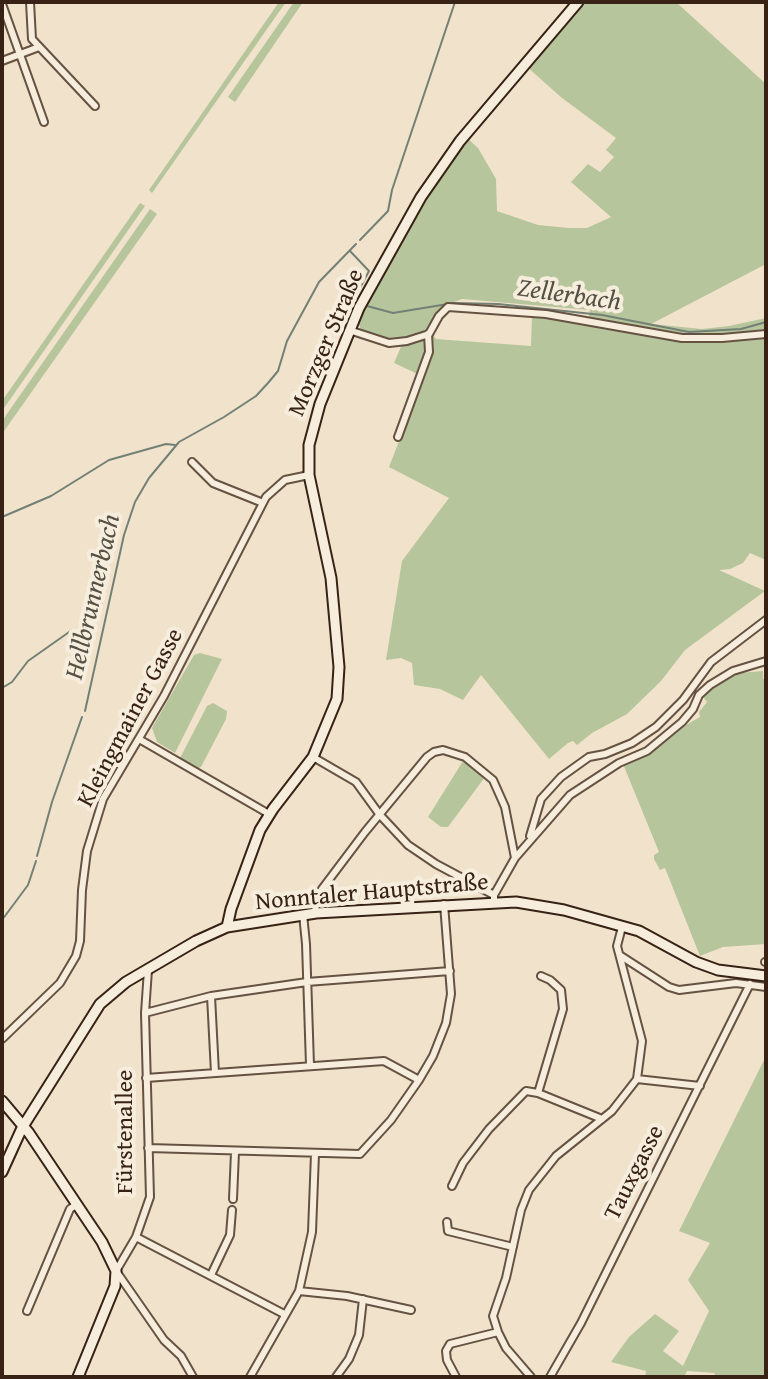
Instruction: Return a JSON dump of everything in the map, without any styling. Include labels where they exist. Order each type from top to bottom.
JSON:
[{"type":"street","points":[[30,2],[32,39],[95,106]]},
{"type":"street","name":"Morzger Straße","points":[[227,927],[229,913],[254,845],[269,814],[313,757],[336,704],[339,667],[330,567],[309,475],[309,445],[314,420],[349,330],[401,230],[441,167],[500,91],[578,2]]},
{"type":"street","points":[[2,4],[44,122]]},
{"type":"street","points":[[2,61],[39,47]]},
{"type":"street","points":[[398,437],[429,352],[428,334],[448,307],[546,314],[682,338],[766,334]]},
{"type":"street","points":[[349,330],[389,343],[428,334]]},
{"type":"street","points":[[192,462],[213,483],[263,503]]},
{"type":"street","name":"Kleingmainer Gasse","points":[[2,1039],[60,983],[76,956],[80,941],[82,890],[93,826],[103,799],[199,629],[266,497],[285,480],[309,475]]},
{"type":"street","points":[[529,840],[541,799],[561,777],[589,757],[632,743],[656,727],[683,700],[711,662],[766,620]]},
{"type":"street","points":[[313,757],[356,782],[380,815],[408,845],[494,898],[515,858],[577,790],[619,763],[647,751],[682,722],[707,687],[733,671],[766,661]]},
{"type":"street","points":[[139,739],[269,814]]},
{"type":"street","points":[[316,913],[315,904],[322,889],[427,757],[443,750],[473,762],[497,787],[505,807],[515,858]]},
{"type":"street","name":"Nonntaler Hauptstraße","points":[[2,1172],[22,1128],[93,1012],[126,982],[196,941],[227,927],[303,914],[494,898],[549,907],[622,927],[660,941],[696,962],[718,970],[766,976]]},
{"type":"street","points":[[148,1148],[360,1154],[391,1120],[419,1080],[446,1023],[451,1005],[444,904]]},
{"type":"street","points":[[303,914],[310,1065]]},
{"type":"street","points":[[531,1377],[506,1348],[493,1316],[529,1190],[556,1156],[621,1101],[637,1079],[642,1041],[617,941],[622,927]]},
{"type":"street","points":[[621,956],[675,989],[691,990],[729,983],[766,987]]},
{"type":"street","name":"Fürstenallee","points":[[78,1377],[115,1286],[116,1271],[136,1237],[150,1197],[145,1013],[148,969]]},
{"type":"street","points":[[145,1013],[211,996],[307,982],[450,971]]},
{"type":"street","points":[[538,1093],[563,1009],[561,990],[541,976]]},
{"type":"street","name":"Tauxgasse","points":[[550,1377],[581,1323],[750,984]]},
{"type":"street","points":[[211,996],[215,1073]]},
{"type":"street","points":[[146,1078],[384,1061],[419,1080]]},
{"type":"street","points":[[637,1079],[700,1086]]},
{"type":"street","points":[[452,1186],[463,1163],[489,1129],[526,1091],[602,1119]]},
{"type":"street","points":[[2,1101],[77,1204],[105,1247],[116,1271],[164,1340],[181,1356],[193,1377]]},
{"type":"street","points":[[233,1199],[235,1152]]},
{"type":"street","points":[[250,1377],[299,1291],[312,1232],[315,1154]]},
{"type":"street","points":[[27,1311],[70,1209],[77,1204]]},
{"type":"street","points":[[211,1275],[230,1235],[232,1210]]},
{"type":"street","points":[[447,1222],[448,1231],[513,1247]]},
{"type":"street","points":[[136,1237],[284,1314]]},
{"type":"street","points":[[299,1291],[363,1299],[411,1310]]},
{"type":"street","points":[[336,1377],[349,1359],[359,1335],[363,1299]]},
{"type":"street","points":[[456,1377],[447,1360],[446,1351],[450,1344],[498,1332]]},
{"type":"green space","points":[[279,2],[286,2],[152,193],[149,190]]},
{"type":"green space","points":[[294,2],[303,2],[235,102],[228,97]]},
{"type":"green space","points":[[583,2],[676,2],[766,84],[766,264],[651,324],[702,329],[766,318],[766,330],[697,336],[589,317],[590,310],[462,299],[443,306],[427,327],[436,339],[531,346],[532,314],[686,341],[766,337],[766,560],[750,553],[743,563],[719,570],[765,591],[685,650],[661,681],[627,714],[577,745],[573,741],[568,743],[549,759],[481,675],[463,700],[440,689],[414,685],[412,663],[401,658],[386,660],[402,561],[449,498],[389,467],[424,377],[394,363],[404,340],[378,337],[361,330],[358,322],[429,192],[467,138],[478,148],[496,179],[497,211],[538,225],[569,228],[587,228],[611,217],[571,182],[588,164],[600,172],[614,157],[606,150],[616,138],[562,98],[527,67]]},
{"type":"green space","points":[[140,203],[145,206],[2,411],[2,401]]},
{"type":"green space","points":[[150,209],[157,214],[2,434],[2,421]]},
{"type":"green space","points":[[200,653],[222,659],[175,753],[157,742],[152,728],[194,655]]},
{"type":"green space","points":[[763,671],[763,679],[766,679],[766,944],[723,947],[700,956],[665,868],[660,870],[654,859],[659,852],[623,764],[648,754],[664,738],[700,717],[699,712],[707,702],[702,696],[721,680],[739,673]]},
{"type":"green space","points":[[213,703],[227,711],[226,719],[201,767],[196,769],[179,760],[207,706]]},
{"type":"green space","points":[[463,761],[485,777],[448,827],[441,827],[428,817]]},
{"type":"green space","points":[[766,1056],[766,1377],[716,1377],[714,1373],[687,1371],[684,1377],[645,1377],[646,1371],[611,1362],[629,1337],[655,1314],[679,1331],[663,1351],[683,1366],[709,1311],[688,1280],[710,1243],[679,1231]]},
{"type":"waterway","name":"Hellbrunnerbach","points":[[360,240],[388,211],[392,190],[455,2]]},
{"type":"waterway","name":"Hellbrunnerbach","points":[[85,711],[124,535],[135,502],[149,478],[179,442],[256,396],[268,383],[278,371],[287,341],[319,282],[356,244]]},
{"type":"waterway","name":"Zellerbach","points":[[350,251],[369,271],[354,299]]},
{"type":"waterway","name":"Zellerbach","points":[[367,306],[393,313],[454,303],[498,304],[602,315],[689,332],[741,329],[766,322]]},
{"type":"waterway","points":[[2,517],[51,496],[109,460],[166,444],[175,445]]},
{"type":"waterway","points":[[80,625],[102,603]]},
{"type":"waterway","points":[[2,688],[12,682],[28,661],[72,630]]},
{"type":"waterway","name":"Hellbrunnerbach","points":[[37,856],[82,717]]},
{"type":"waterway","name":"Hellbrunnerbach","points":[[2,920],[28,885],[36,861]]}]
